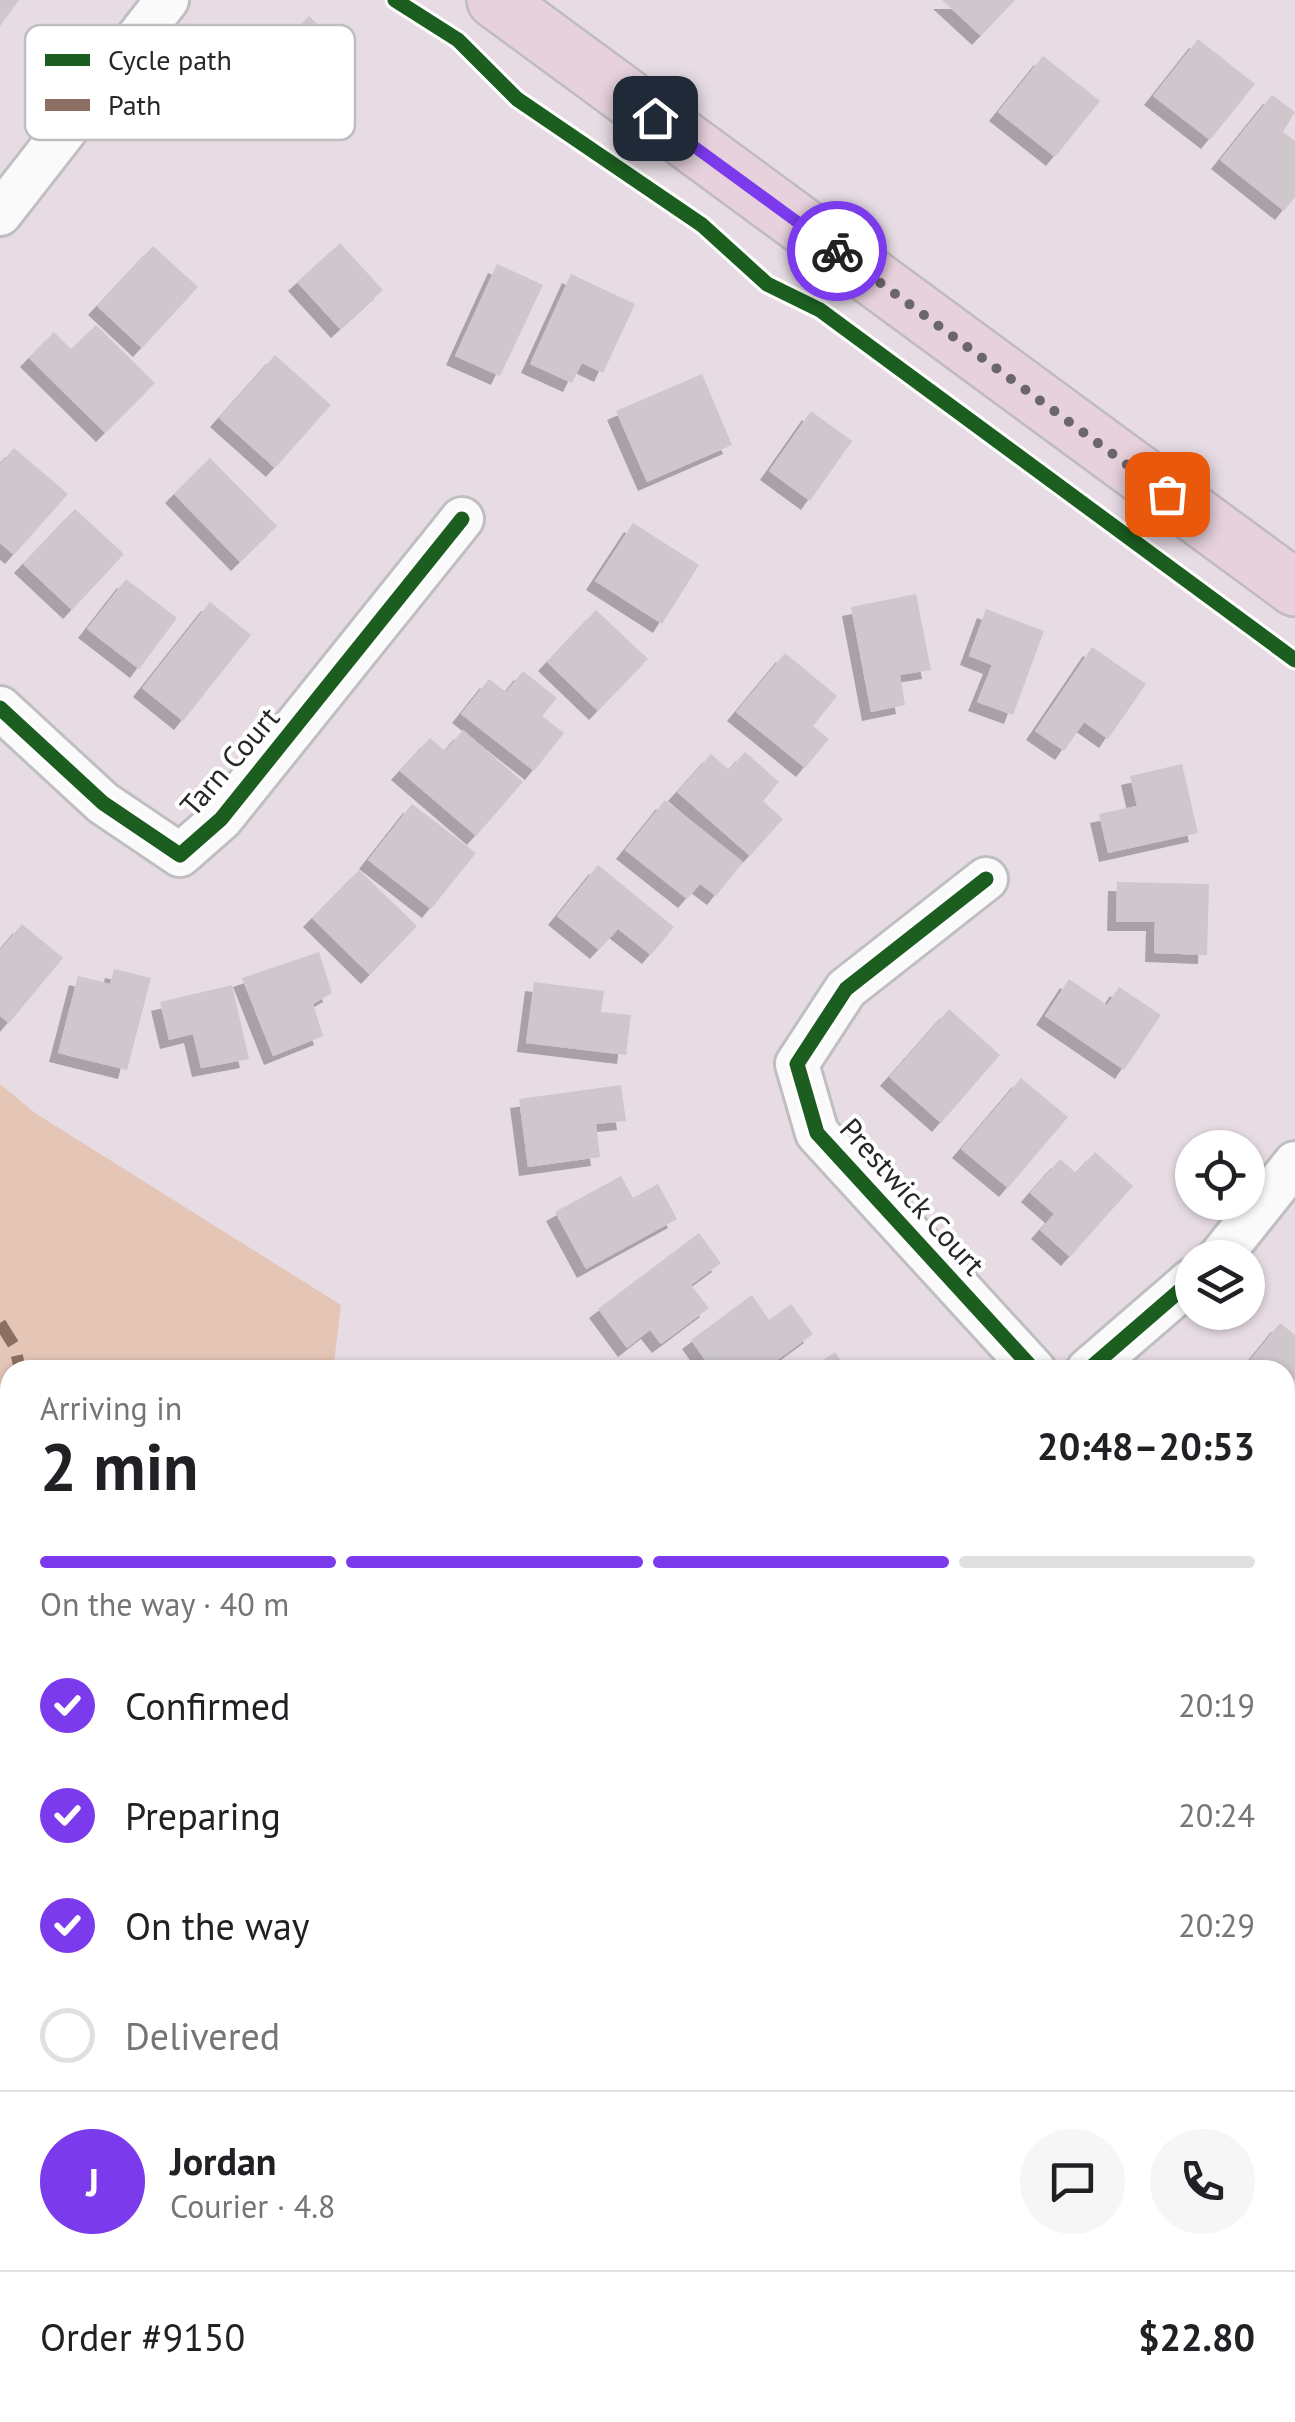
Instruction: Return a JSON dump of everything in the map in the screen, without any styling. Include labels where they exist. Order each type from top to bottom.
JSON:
[{"type":"main road","points":[[495,0],[1295,588]]},
{"type":"street","points":[[145,25],[167,0]]},
{"type":"street","points":[[0,214],[14,172],[42,140]]},
{"type":"street","name":"Tarn Court","points":[[0,708],[102,803],[180,854],[221,819],[462,519]]},
{"type":"street","name":"Prestwick Court","points":[[986,879],[846,989],[796,1064],[817,1133],[1025,1360]]},
{"type":"street","points":[[1233,1240],[1295,1163]]},
{"type":"street","points":[[1100,1360],[1175,1295]]},
{"type":"shaded area","points":[[0,1084],[35,1113],[341,1305],[334,1360],[0,1360]]},
{"type":"building","points":[[0,0],[19,0],[0,26]]},
{"type":"building","points":[[942,0],[1015,0],[981,36]]},
{"type":"building","points":[[309,16],[318,25],[300,25]]},
{"type":"building","points":[[1198,39],[1255,84],[1210,140],[1153,96]]},
{"type":"building","points":[[1043,56],[1100,101],[1055,157],[998,112]]},
{"type":"building","points":[[1272,95],[1295,112],[1283,132],[1295,141],[1295,197],[1284,211],[1220,160]]},
{"type":"building","points":[[340,243],[383,290],[340,329],[297,282]]},
{"type":"building","points":[[153,246],[198,287],[142,348],[97,306]]},
{"type":"building","points":[[497,264],[543,285],[500,376],[455,356]]},
{"type":"building","points":[[571,274],[635,304],[603,373],[582,363],[572,383],[530,364]]},
{"type":"building","points":[[96,325],[155,383],[105,433],[29,358],[54,332],[71,349]]},
{"type":"building","points":[[275,355],[331,405],[275,468],[219,418]]},
{"type":"building","points":[[702,374],[732,445],[647,482],[616,411]]},
{"type":"building","points":[[811,411],[852,441],[810,501],[769,471]]},
{"type":"building","points":[[14,448],[68,494],[14,555],[0,543],[0,464]]},
{"type":"building","points":[[210,458],[277,526],[240,562],[174,494]]},
{"type":"building","points":[[75,509],[124,554],[72,610],[23,564]]},
{"type":"building","points":[[633,523],[699,565],[662,624],[595,581]]},
{"type":"building","points":[[126,579],[177,618],[139,669],[87,629]]},
{"type":"building","points":[[916,594],[931,670],[900,675],[905,705],[871,712],[851,607]]},
{"type":"building","points":[[210,602],[251,635],[183,721],[142,688]]},
{"type":"building","points":[[986,609],[1044,631],[1013,715],[977,702],[992,665],[969,656]]},
{"type":"building","points":[[596,610],[648,659],[598,711],[547,662]]},
{"type":"building","points":[[1092,647],[1146,684],[1108,739],[1084,722],[1064,751],[1035,731]]},
{"type":"building","points":[[785,653],[837,696],[813,726],[829,739],[805,768],[736,712]]},
{"type":"building","points":[[523,671],[557,698],[542,716],[564,733],[534,771],[461,714],[489,679],[506,692]]},
{"type":"building","points":[[463,730],[523,782],[476,836],[400,771],[430,738],[445,751]]},
{"type":"building","points":[[745,752],[779,782],[763,801],[783,819],[750,856],[677,792],[711,754],[729,770]]},
{"type":"building","points":[[1182,764],[1198,833],[1108,853],[1099,814],[1137,806],[1130,776]]},
{"type":"building","points":[[665,800],[743,862],[716,896],[700,884],[687,899],[625,850]]},
{"type":"building","points":[[412,804],[476,853],[431,909],[368,860]]},
{"type":"building","points":[[598,865],[674,927],[651,955],[618,929],[599,950],[557,916]]},
{"type":"building","points":[[359,870],[417,926],[370,975],[312,918]]},
{"type":"building","points":[[1117,882],[1209,884],[1207,955],[1154,953],[1155,922],[1116,922]]},
{"type":"building","points":[[22,924],[63,958],[9,1023],[0,1016],[0,950]]},
{"type":"building","points":[[319,952],[332,993],[313,1004],[323,1036],[273,1056],[242,978]]},
{"type":"building","points":[[114,969],[151,978],[127,1070],[58,1053],[78,976],[110,984]]},
{"type":"building","points":[[1069,979],[1107,1005],[1119,987],[1161,1015],[1124,1070],[1045,1016]]},
{"type":"building","points":[[534,982],[604,991],[601,1012],[631,1015],[626,1055],[526,1043]]},
{"type":"building","points":[[232,985],[249,1059],[201,1068],[193,1034],[169,1040],[160,1002]]},
{"type":"building","points":[[949,1009],[1000,1055],[941,1123],[889,1077]]},
{"type":"building","points":[[1021,1078],[1068,1117],[1008,1188],[961,1149]]},
{"type":"building","points":[[621,1085],[626,1121],[596,1124],[600,1157],[528,1167],[519,1099]]},
{"type":"building","points":[[1095,1152],[1133,1186],[1070,1257],[1040,1230],[1054,1214],[1030,1193],[1060,1159],[1076,1173]]},
{"type":"building","points":[[621,1176],[633,1198],[658,1184],[677,1219],[586,1269],[555,1212]]},
{"type":"building","points":[[699,1233],[721,1263],[691,1285],[709,1308],[661,1344],[650,1330],[627,1348],[598,1309]]},
{"type":"building","points":[[752,1295],[769,1320],[791,1304],[813,1334],[778,1360],[705,1360],[691,1340]]},
{"type":"building","points":[[1280,1323],[1295,1335],[1295,1360],[1250,1360]]},
{"type":"building","points":[[835,1352],[840,1360],[823,1360]]},
{"type":"marked path","points":[[0,1323],[15,1347],[18,1360]]},
{"type":"cycle path","points":[[395,0],[458,40],[517,99],[702,225],[767,284],[820,310],[1295,660]]},
{"type":"cycle path","points":[[0,708],[103,803],[180,855],[221,819],[462,519]]},
{"type":"cycle path","points":[[986,879],[846,989],[797,1064],[817,1133],[1025,1360]]},
{"type":"cycle path","points":[[1100,1360],[1175,1295]]},
{"type":"way so far","points":[[837,251],[1167,494]]},
{"type":"route","points":[[655,118],[837,251]]}]
